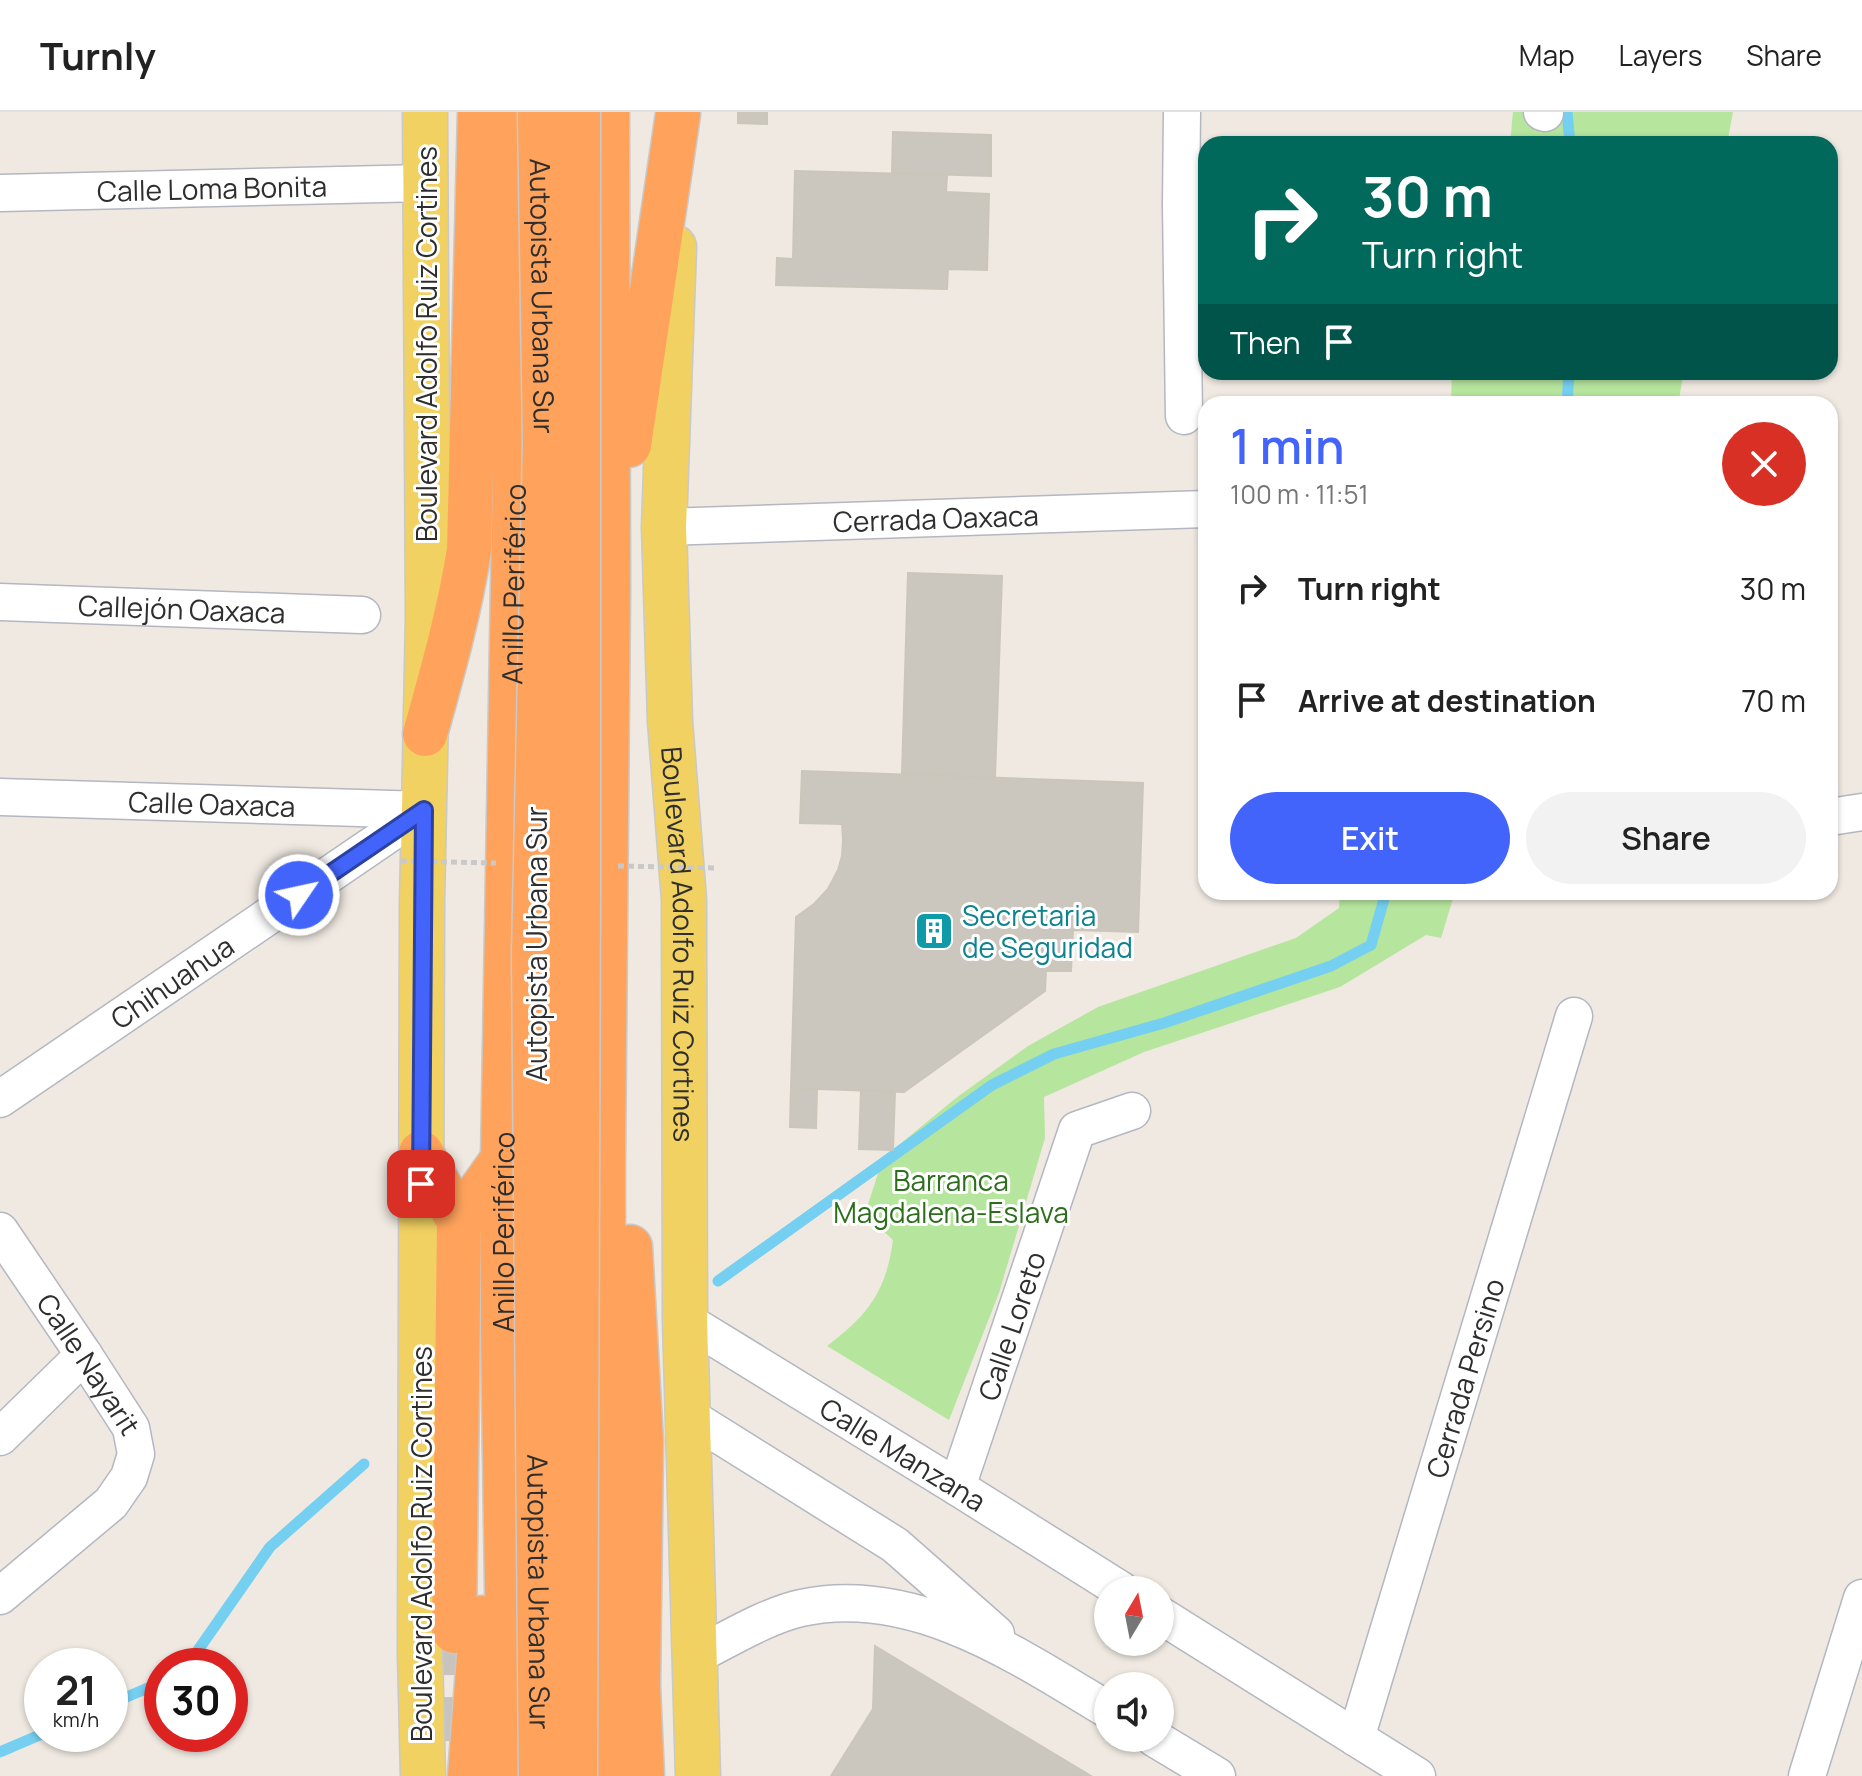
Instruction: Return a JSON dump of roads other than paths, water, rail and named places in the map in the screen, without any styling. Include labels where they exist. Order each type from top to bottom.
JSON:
[{"type":"highway","points":[[425,734],[452,638],[469,550],[480,112]]},
{"type":"highway","name":"Anillo Periférico","points":[[510,1776],[503,1159],[515,469],[515,112]]},
{"type":"highway","name":"Autopista Urbana Sur","points":[[540,112],[545,443],[534,970],[541,1776]]},
{"type":"highway","name":"Autopista Urbana Sur","points":[[575,1776],[578,112]]},
{"type":"highway","points":[[603,1776],[607,112]]},
{"type":"highway","points":[[608,590],[678,113]]},
{"type":"highway","points":[[421,1153],[459,1221],[454,1631]]},
{"type":"highway","points":[[603,1156],[630,1243],[641,1441],[638,1687],[642,1776]]},
{"type":"highway","points":[[459,1221],[503,1159]]},
{"type":"highway","points":[[470,1776],[503,1332]]},
{"type":"main road","name":"Boulevard Adolfo Ruiz Cortines","points":[[423,1776],[420,1654],[421,1153],[428,617],[425,112]]},
{"type":"main road","name":"Boulevard Adolfo Ruiz Cortines","points":[[678,113],[664,527],[670,721],[684,900],[685,1320],[698,1776]]},
{"type":"street","points":[[1182,112],[1184,416]]},
{"type":"street","name":"Calle Loma Bonita","points":[[0,193],[425,183]]},
{"type":"street","name":"Cerrada Oaxaca","points":[[664,527],[1198,509]]},
{"type":"street","name":"Callejón Oaxaca","points":[[0,602],[362,615]]},
{"type":"street","name":"Calle Oaxaca","points":[[0,797],[424,810]]},
{"type":"street","name":"Chihuahua","points":[[0,1099],[424,810]]},
{"type":"street","points":[[1838,816],[1862,812]]},
{"type":"street","name":"Cerrada Persino","points":[[1356,1738],[1574,1016]]},
{"type":"street","name":"Calle Loreto","points":[[957,1487],[1077,1130],[1132,1111]]},
{"type":"street","name":"Calle Nayarit","points":[[0,1231],[131,1428],[136,1454],[129,1477],[111,1503],[0,1596]]},
{"type":"street","name":"Calle Manzana","points":[[685,1320],[1099,1576]]},
{"type":"street","points":[[0,1437],[84,1355]]},
{"type":"street","points":[[687,1415],[895,1545],[1024,1659]]},
{"type":"street","points":[[1807,1776],[1862,1598]]},
{"type":"street","points":[[695,1656],[749,1628],[798,1609],[833,1603],[895,1607],[957,1627],[1024,1659],[1094,1702]]},
{"type":"street","points":[[1174,1624],[1417,1776]]},
{"type":"street","points":[[1174,1750],[1217,1776]]},
{"type":"waterway","points":[[1567,112],[1569,136]]},
{"type":"waterway","points":[[1568,380],[1568,396]]},
{"type":"waterway","points":[[718,1281],[992,1085],[1054,1054],[1164,1023],[1331,966],[1371,945],[1384,900]]},
{"type":"waterway","points":[[200,1648],[270,1547],[364,1464]]},
{"type":"waterway","points":[[128,1696],[144,1690]]},
{"type":"waterway","points":[[0,1752],[24,1742]]},
{"type":"tunnel","points":[[454,1631],[455,1749]]},
{"type":"place","name":"Secretaria de Seguridad","points":[[934,931]]},
{"type":"park label","name":"Barranca Magdalena-Eslava","points":[[951,1196]]}]
